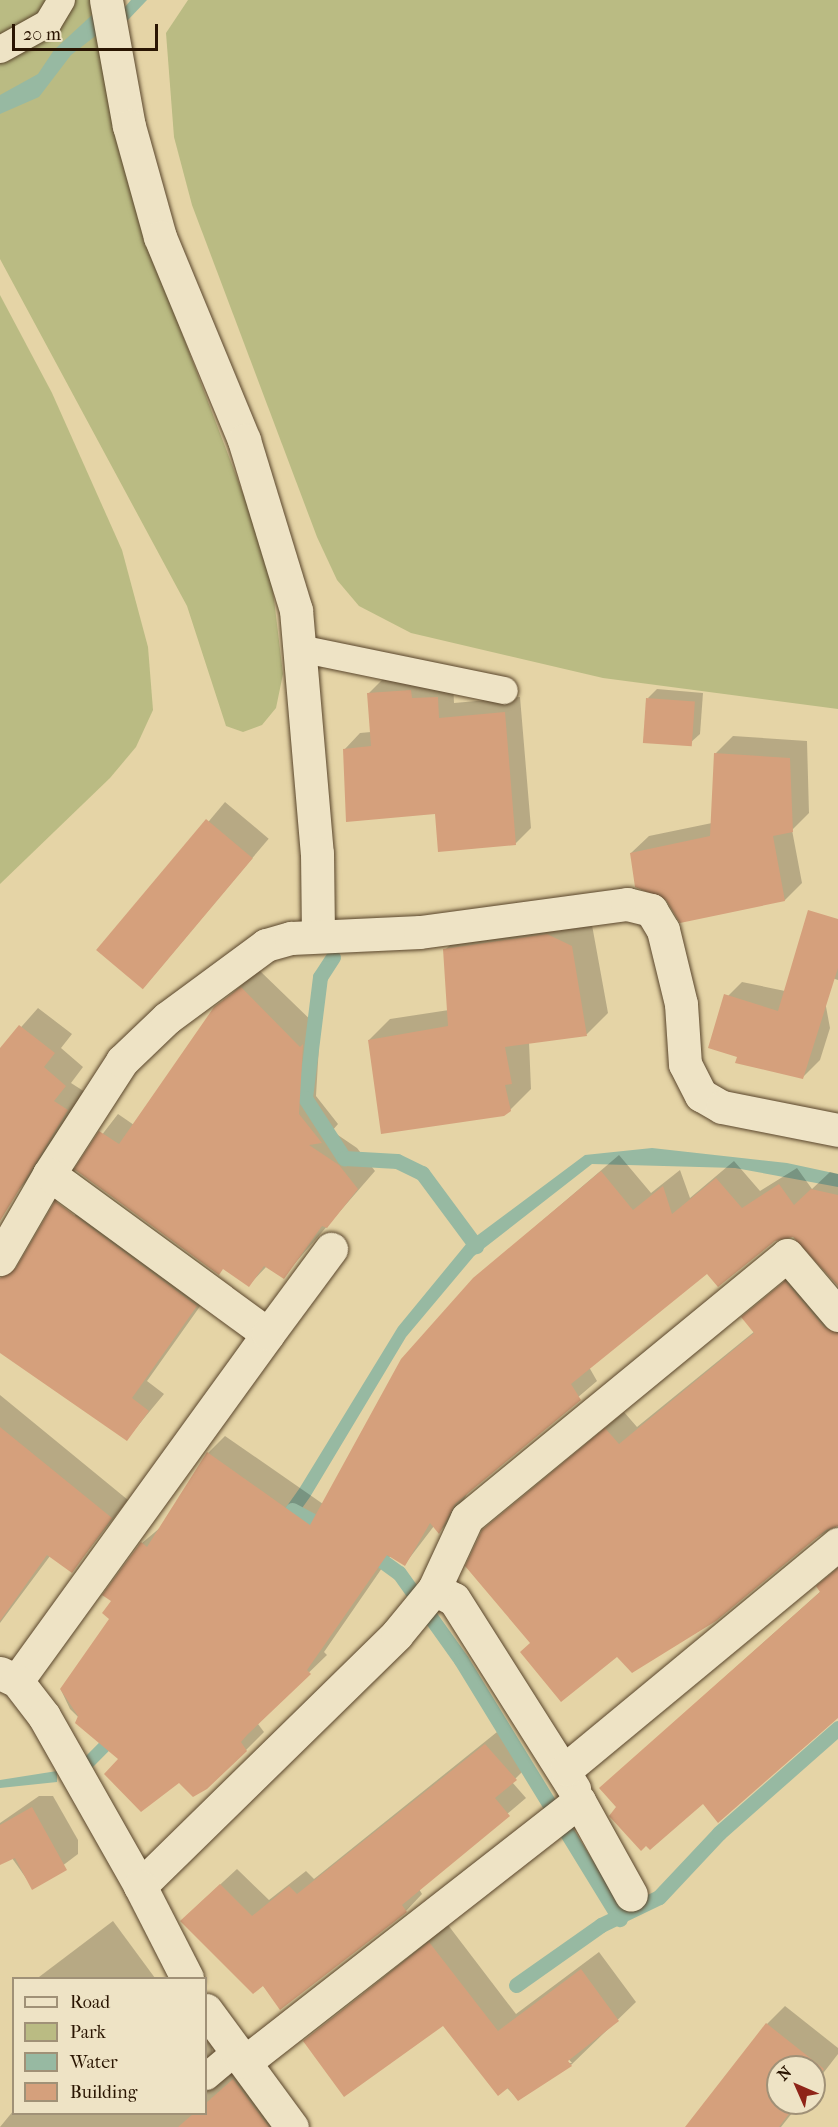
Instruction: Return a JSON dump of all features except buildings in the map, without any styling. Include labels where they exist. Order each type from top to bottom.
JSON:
[{"type":"street","points":[[106,0],[143,183],[179,289],[259,480],[296,610],[317,853],[318,936]]},
{"type":"street","points":[[0,1259],[49,1174],[122,1061],[167,1018],[266,945],[318,936],[420,932],[641,905],[651,910],[663,930],[681,1004],[685,1064],[701,1095],[722,1107],[838,1130]]},
{"type":"street","points":[[49,1174],[268,1334]]},
{"type":"street","points":[[186,1977],[140,1886],[44,1716],[8,1677],[331,1249]]},
{"type":"street","points":[[140,1886],[397,1634],[434,1589],[467,1518],[787,1256],[838,1315]]},
{"type":"street","points":[[566,1769],[838,1544]]},
{"type":"street","points":[[434,1589],[454,1599],[566,1769],[579,1801],[631,1895]]},
{"type":"street","points":[[240,2056],[579,1801]]},
{"type":"street","points":[[207,2011],[292,2127]]},
{"type":"lane","points":[[0,49],[47,23],[61,0]]},
{"type":"lane","points":[[299,648],[504,690]]},
{"type":"lane","points":[[207,2075],[240,2056]]},
{"type":"green space","points":[[0,0],[93,0],[175,315],[261,541],[273,591],[283,674],[276,708],[262,725],[243,732],[226,726],[187,606],[0,259]]},
{"type":"green space","points":[[188,0],[838,0],[838,709],[603,678],[411,633],[359,606],[337,580],[317,537],[192,205],[174,137],[166,33]]},
{"type":"green space","points":[[0,295],[52,393],[122,550],[148,647],[153,710],[136,747],[110,778],[0,884]]},
{"type":"water","points":[[131,0],[147,0],[126,22],[124,8]]},
{"type":"water","points":[[93,14],[98,34],[71,55],[39,97],[0,114],[0,95],[38,74],[54,50]]},
{"type":"water","points":[[652,1148],[787,1163],[838,1174],[838,1187],[735,1168],[592,1164],[474,1256],[406,1337],[310,1497],[181,1678],[91,1769],[85,1757],[172,1669],[299,1489],[398,1327],[467,1243],[585,1155]]},
{"type":"water","points":[[57,1771],[57,1782],[0,1788],[0,1780]]},
{"type":"waterway","points":[[333,957],[320,977],[305,1098],[344,1158],[397,1161],[422,1173],[476,1246]]},
{"type":"waterway","points":[[292,1510],[330,1530]]},
{"type":"waterway","points":[[367,1550],[399,1573],[461,1660],[620,1919]]},
{"type":"waterway","points":[[516,1985],[601,1925],[659,1897],[719,1833],[838,1728]]}]
